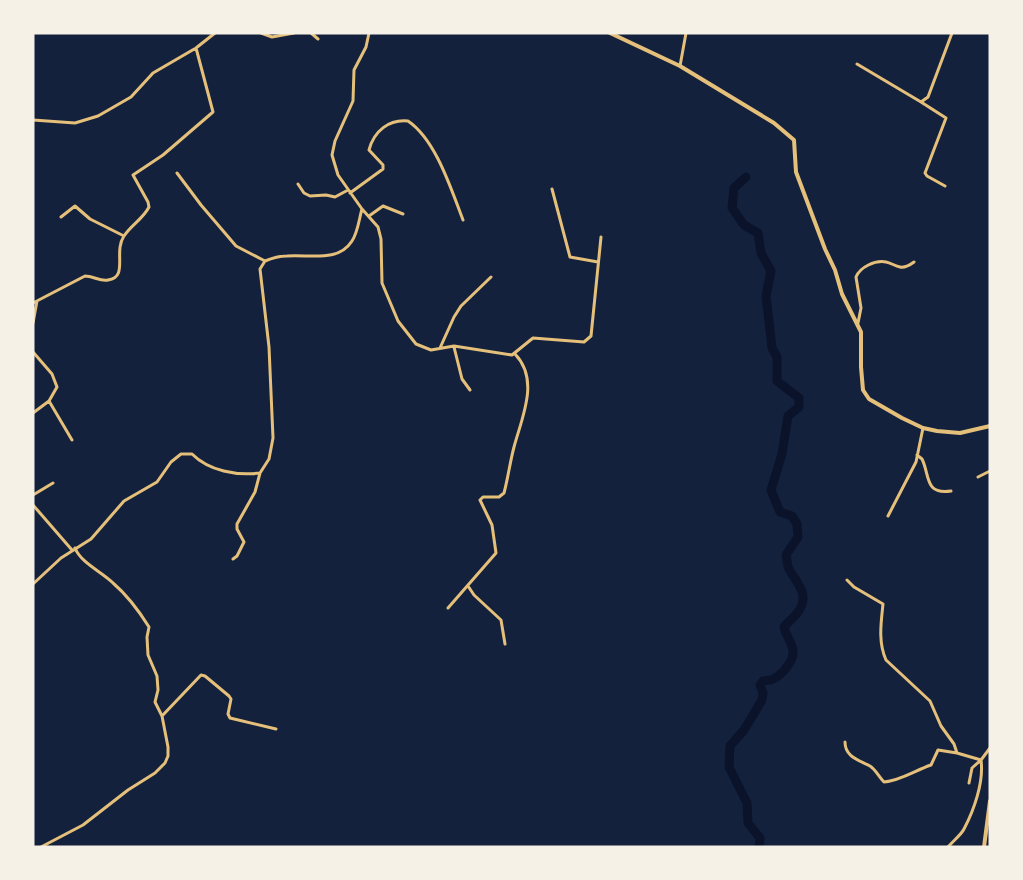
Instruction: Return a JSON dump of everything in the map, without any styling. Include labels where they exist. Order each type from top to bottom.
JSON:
[{"type":"street","points":[[33,120],[75,123],[98,116],[131,97],[153,73],[196,48],[215,33]]},
{"type":"street","points":[[261,33],[272,37],[294,33]]},
{"type":"street","points":[[311,33],[318,39]]},
{"type":"street","points":[[369,33],[366,47],[354,70],[353,101],[334,141],[332,155],[338,175],[378,227],[381,239],[382,283],[398,321],[416,344],[431,350],[453,346],[514,354],[524,365],[526,371],[527,401],[504,493],[499,497],[483,497],[480,500],[492,525],[496,553],[448,608]]},
{"type":"street","points":[[610,33],[621,36],[680,66],[774,123],[794,140],[796,172],[825,249],[836,270],[842,294],[858,323],[862,341],[863,390],[869,399],[923,428],[960,433],[990,426]]},
{"type":"street","points":[[680,66],[686,33]]},
{"type":"street","points":[[921,102],[928,97],[952,33]]},
{"type":"street","points":[[33,323],[35,302],[86,276],[105,281],[115,278],[121,271],[118,253],[124,236],[149,207],[133,175],[163,155],[213,112],[196,48]]},
{"type":"street","points":[[857,64],[946,118],[925,173],[945,186]]},
{"type":"street","points":[[298,184],[304,193],[310,196],[335,197],[349,191],[383,169],[383,165],[369,150],[379,130],[389,123],[399,120],[408,121],[422,134],[436,157],[463,220]]},
{"type":"street","points":[[177,173],[201,206],[236,246],[264,261],[287,255],[328,256],[346,249],[354,239],[362,209]]},
{"type":"street","points":[[552,189],[570,257],[598,262]]},
{"type":"street","points":[[61,217],[75,206],[90,219],[124,236]]},
{"type":"street","points":[[369,216],[383,206],[403,214]]},
{"type":"street","points":[[514,354],[533,338],[584,342],[589,339],[593,324],[601,237]]},
{"type":"street","points":[[233,559],[244,542],[237,529],[237,524],[255,492],[260,473],[269,459],[273,438],[269,347],[260,269],[264,261]]},
{"type":"street","points":[[858,323],[861,308],[855,277],[858,272],[876,262],[888,262],[899,267],[914,262]]},
{"type":"street","points":[[440,348],[461,306],[490,277]]},
{"type":"street","points":[[453,346],[462,379],[470,390]]},
{"type":"street","points":[[33,352],[52,374],[57,387],[49,401],[33,413]]},
{"type":"street","points":[[49,401],[72,440]]},
{"type":"street","points":[[888,516],[913,467],[923,428]]},
{"type":"street","points":[[33,584],[74,549],[92,539],[124,501],[157,482],[171,462],[181,454],[192,454],[201,463],[234,473],[246,475],[260,473]]},
{"type":"street","points":[[917,455],[922,459],[928,481],[936,491],[951,491]]},
{"type":"street","points":[[978,477],[990,471]]},
{"type":"street","points":[[33,495],[53,483]]},
{"type":"street","points":[[33,505],[78,556],[99,571],[126,596],[149,627],[148,655],[158,675],[155,702],[162,716],[168,756],[161,768],[83,825],[41,847]]},
{"type":"street","points":[[847,580],[854,587],[883,604],[880,624],[883,654],[886,660],[930,701],[940,726],[954,744],[957,753]]},
{"type":"street","points":[[468,586],[501,620],[505,644]]},
{"type":"street","points":[[162,716],[201,675],[229,696],[231,699],[228,714],[230,718],[276,729]]},
{"type":"street","points":[[845,742],[845,748],[853,758],[873,769],[884,782],[893,781],[931,765],[938,750],[981,760]]},
{"type":"street","points":[[969,783],[972,768],[990,748]]},
{"type":"street","points":[[948,847],[963,832],[979,789],[981,760]]},
{"type":"street","points":[[984,847],[990,801]]},
{"type":"waterway","points":[[746,177],[734,188],[732,208],[744,225],[758,233],[761,253],[771,271],[766,296],[772,348],[777,357],[777,381],[799,398],[799,407],[788,416],[782,454],[771,490],[780,512],[792,516],[797,524],[798,537],[786,555],[788,567],[803,598],[799,611],[784,627],[792,648],[792,659],[780,674],[772,680],[763,681],[760,685],[763,693],[762,700],[744,730],[730,746],[729,767],[747,803],[748,823],[760,838],[759,847]]}]
